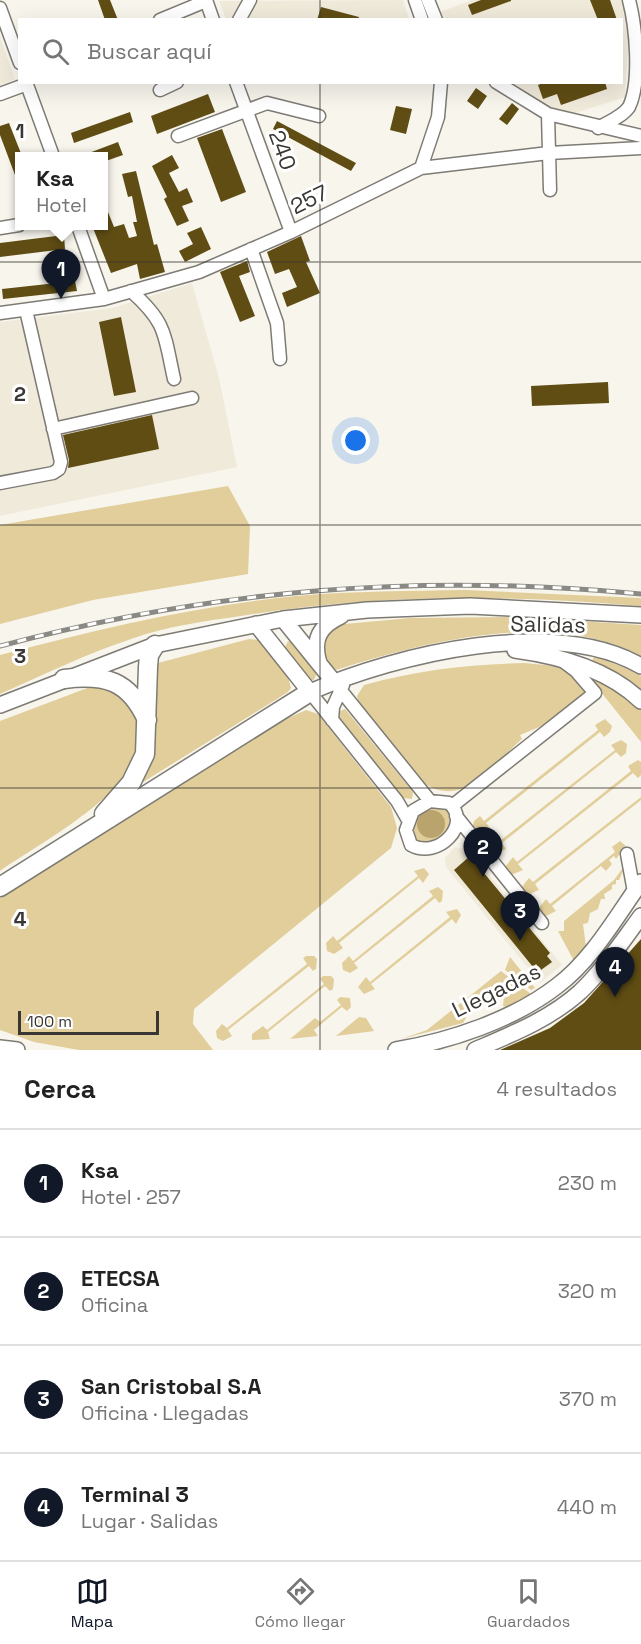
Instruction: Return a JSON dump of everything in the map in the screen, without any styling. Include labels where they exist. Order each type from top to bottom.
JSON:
[{"type":"highway","points":[[93,826],[131,783],[145,754],[149,655],[156,645]]},
{"type":"highway","points":[[64,679],[91,677],[118,684],[135,696],[148,722]]},
{"type":"highway","points":[[0,887],[93,826],[310,692]]},
{"type":"main road","points":[[0,705],[156,645],[283,619],[349,612],[470,606],[641,615]]},
{"type":"main road","points":[[320,666],[316,650],[317,636],[329,621],[349,612]]},
{"type":"main road","points":[[283,619],[320,666],[340,683]]},
{"type":"main road","points":[[256,624],[310,692],[406,659],[486,646],[560,660],[606,675],[641,700]]},
{"type":"main road","name":"Salidas","points":[[486,646],[536,643],[582,644],[614,652],[641,666]]},
{"type":"main road","name":"Llegadas","points":[[396,1050],[438,1041],[465,1032],[514,1011],[558,986],[582,961],[637,887]]},
{"type":"main road","points":[[475,1050],[537,1021],[580,992],[641,916]]},
{"type":"main road","points":[[0,1048],[17,1050]]},
{"type":"street","points":[[165,18],[206,0],[212,18]]},
{"type":"street","points":[[240,18],[250,0]]},
{"type":"street","points":[[415,0],[421,18]]},
{"type":"street","points":[[428,0],[435,18]]},
{"type":"street","points":[[598,128],[619,117],[629,106],[636,79],[637,49],[629,0]]},
{"type":"street","points":[[0,8],[18,58]]},
{"type":"street","points":[[0,94],[25,84]]},
{"type":"street","points":[[27,84],[52,152]]},
{"type":"street","points":[[160,90],[173,84]]},
{"type":"street","name":"240","points":[[237,84],[291,232]]},
{"type":"street","points":[[421,168],[438,117],[441,84]]},
{"type":"street","points":[[499,84],[548,114],[598,128],[636,135],[629,106]]},
{"type":"street","points":[[178,136],[267,103],[319,116]]},
{"type":"street","points":[[548,114],[550,190]]},
{"type":"street","name":"257","points":[[0,314],[104,299],[199,272],[291,232],[421,168],[549,153],[641,148]]},
{"type":"street","points":[[0,228],[15,226]]},
{"type":"street","points":[[80,230],[104,299]]},
{"type":"street","points":[[251,249],[277,323],[280,359]]},
{"type":"street","points":[[131,291],[152,310],[162,325],[174,379]]},
{"type":"street","points":[[0,483],[53,473],[59,469],[60,462],[26,310]]},
{"type":"street","points":[[53,429],[192,398]]},
{"type":"street","points":[[542,923],[454,811],[444,801],[430,801],[413,810],[408,820],[407,840],[417,848],[429,849],[448,839],[454,830],[454,811],[514,757],[595,693],[576,671],[560,660]]},
{"type":"street","points":[[332,720],[340,683]]},
{"type":"street","points":[[340,683],[430,801]]},
{"type":"street","points":[[310,692],[397,801],[408,820]]},
{"type":"street","points":[[627,854],[637,887]]},
{"type":"shaded area","points":[[403,0],[409,18],[226,18],[219,1]]},
{"type":"shaded area","points":[[472,0],[624,0],[629,24],[625,97],[566,116],[512,84],[623,84],[623,18],[444,18],[440,12]]},
{"type":"shaded area","points":[[0,37],[15,79],[0,85]]},
{"type":"shaded area","points":[[192,283],[219,378],[237,467],[0,516],[0,322],[112,308]]},
{"type":"shaded area","points":[[228,486],[250,526],[248,574],[93,600],[0,624],[0,525]]},
{"type":"shaded area","points":[[466,590],[641,598],[641,606],[541,599],[441,598],[340,603],[291,609],[201,622],[147,634],[83,657],[0,694],[0,655],[73,636],[184,612],[258,600],[360,592]]},
{"type":"shaded area","points":[[515,617],[641,625],[641,656],[606,642],[569,634],[529,632],[489,634],[449,640],[336,670],[322,656],[320,638],[334,625],[410,618]]},
{"type":"shaded area","points":[[249,639],[259,640],[288,677],[291,688],[288,692],[140,784],[155,729],[158,663]]},
{"type":"shaded area","points":[[288,641],[294,643],[317,673],[314,680],[310,680],[284,649]]},
{"type":"shaded area","points":[[594,656],[641,676],[641,692],[623,678],[592,662]]},
{"type":"shaded area","points":[[525,663],[565,667],[584,689],[584,694],[549,723],[520,735],[522,739],[479,780],[454,791],[440,790],[425,784],[358,701],[357,696],[364,685],[404,675],[484,665]]},
{"type":"shaded area","points":[[588,676],[603,680],[641,709],[641,742]]},
{"type":"shaded area","points":[[104,686],[137,707],[141,739],[136,758],[124,778],[85,814],[0,871],[0,721],[90,687]]},
{"type":"shaded area","points":[[345,709],[413,792],[412,799],[403,798],[338,719],[338,712]]},
{"type":"shaded area","points":[[306,710],[318,714],[391,807],[397,828],[391,848],[194,1009],[193,1024],[213,1050],[79,1050],[34,1042],[0,1030],[0,898],[284,720]]},
{"type":"shaded area","points":[[605,719],[612,726],[610,732],[604,737],[600,732],[486,823],[490,828],[478,834],[472,829],[474,821],[480,816],[484,821],[598,730],[595,725]]},
{"type":"shaded area","points":[[621,740],[627,744],[626,753],[621,757],[616,752],[502,843],[506,849],[493,854],[488,847],[496,836],[500,841],[615,750],[611,745]]},
{"type":"shaded area","points":[[638,760],[641,762],[641,775],[638,778],[633,773],[518,864],[523,870],[511,875],[505,867],[513,857],[517,862],[631,771],[628,766]]},
{"type":"shaded area","points":[[641,797],[641,800],[535,884],[539,890],[527,895],[521,888],[529,878],[533,882]]},
{"type":"shaded area","points":[[431,806],[446,808],[451,820],[444,836],[424,844],[412,838],[413,827],[422,812]]},
{"type":"shaded area","points":[[431,810],[441,814],[445,824],[441,834],[431,838],[421,834],[417,824],[421,814]]},
{"type":"shaded area","points":[[620,841],[626,846],[616,859],[614,856],[609,860],[612,864],[606,871],[601,866],[552,906],[556,911],[544,917],[538,909],[546,899],[550,904],[615,852],[612,847]]},
{"type":"shaded area","points":[[455,847],[469,850],[562,965],[540,983],[446,867],[445,858]]},
{"type":"shaded area","points":[[625,865],[627,870],[623,871],[619,880],[616,880],[616,884],[612,885],[612,889],[604,894],[605,899],[601,899],[598,909],[590,913],[588,923],[583,924],[586,947],[574,961],[558,931],[564,931],[564,921],[614,880]]},
{"type":"shaded area","points":[[424,868],[429,874],[423,883],[419,878],[339,943],[343,948],[334,954],[327,951],[326,943],[333,936],[337,941],[418,876],[414,871]]},
{"type":"shaded area","points":[[438,887],[443,891],[442,901],[439,903],[435,898],[354,963],[358,968],[350,973],[343,970],[342,963],[349,956],[353,961],[433,896],[429,891]]},
{"type":"shaded area","points":[[457,909],[461,915],[456,924],[452,919],[371,984],[375,989],[364,994],[358,987],[366,977],[370,982],[450,917],[446,912]]},
{"type":"shaded area","points":[[314,956],[317,959],[316,969],[313,971],[309,966],[228,1030],[232,1036],[223,1041],[217,1038],[216,1031],[222,1024],[227,1028],[307,964],[303,958]]},
{"type":"shaded area","points":[[510,957],[535,988],[531,990],[505,970]]},
{"type":"shaded area","points":[[501,971],[531,994],[506,1007],[503,1006],[505,988],[500,988],[479,999],[468,1001],[466,1018],[463,1023],[401,1039],[427,1030]]},
{"type":"shaded area","points":[[323,976],[331,976],[334,979],[333,989],[330,991],[325,986],[268,1032],[270,1039],[252,1040],[252,1034],[263,1026],[267,1030],[324,984],[320,979]]},
{"type":"shaded area","points":[[340,997],[350,998],[351,1007],[347,1011],[342,1007],[314,1030],[318,1036],[290,1039],[315,1018],[320,1022],[341,1005],[337,1000]]},
{"type":"shaded area","points":[[359,1017],[366,1018],[374,1031],[336,1036]]},
{"type":"building","points":[[98,0],[110,0],[117,18],[104,18]]},
{"type":"building","points":[[481,0],[511,1],[472,15],[468,5]]},
{"type":"building","points":[[590,0],[610,0],[616,18],[597,18]]},
{"type":"building","points":[[321,7],[359,17],[359,18],[318,18]]},
{"type":"building","points":[[606,84],[607,89],[561,105],[557,94],[543,99],[538,85]]},
{"type":"building","points":[[476,88],[487,96],[478,109],[467,101]]},
{"type":"building","points":[[208,94],[215,112],[157,134],[151,116]]},
{"type":"building","points":[[512,103],[519,109],[507,125],[499,119]]},
{"type":"building","points":[[396,106],[412,109],[406,134],[390,130]]},
{"type":"building","points":[[130,112],[133,122],[74,143],[71,133]]},
{"type":"building","points":[[277,121],[356,163],[351,171],[273,129]]},
{"type":"building","points":[[9,123],[20,152],[15,152],[15,175],[0,135],[0,126]]},
{"type":"building","points":[[222,129],[246,192],[221,202],[197,138]]},
{"type":"building","points":[[118,142],[123,155],[108,160],[108,152],[92,152]]},
{"type":"building","points":[[172,155],[179,168],[169,173],[179,192],[187,188],[193,202],[182,206],[189,221],[177,226],[164,199],[167,197],[152,166]]},
{"type":"building","points":[[136,171],[154,245],[157,244],[165,272],[140,279],[137,264],[111,273],[94,230],[108,230],[108,212],[114,227],[124,224],[129,238],[137,236],[133,222],[137,222],[132,196],[128,197],[122,174]]},
{"type":"building","points":[[201,227],[211,249],[185,262],[179,251],[193,244],[187,233]]},
{"type":"building","points":[[64,235],[65,249],[0,257],[0,243]]},
{"type":"building","points":[[301,236],[310,261],[306,262],[320,293],[287,307],[282,293],[297,287],[289,269],[275,274],[267,252]]},
{"type":"building","points":[[247,261],[250,272],[239,276],[255,316],[240,322],[220,272]]},
{"type":"building","points":[[75,281],[77,291],[3,299],[2,289]]},
{"type":"building","points":[[121,317],[136,392],[114,396],[99,322]]},
{"type":"building","points":[[608,382],[609,403],[532,406],[531,386]]},
{"type":"building","points":[[152,415],[159,449],[68,468],[69,460],[63,435]]},
{"type":"building","points":[[470,856],[550,953],[547,956],[552,962],[541,970],[536,964],[533,967],[454,870]]},
{"type":"building","points":[[641,939],[641,1050],[500,1050],[550,1028],[584,1003]]},
{"type":"railway","points":[[0,646],[160,611],[239,599],[318,591],[398,586],[478,585],[641,594]]},
{"type":"place","name":"Ksa","points":[[61,299]]},
{"type":"place","name":"ETECSA","points":[[483,877]]},
{"type":"place","name":"San Cristobal S.A","points":[[520,941]]},
{"type":"place","name":"Terminal 3","points":[[615,997]]}]
